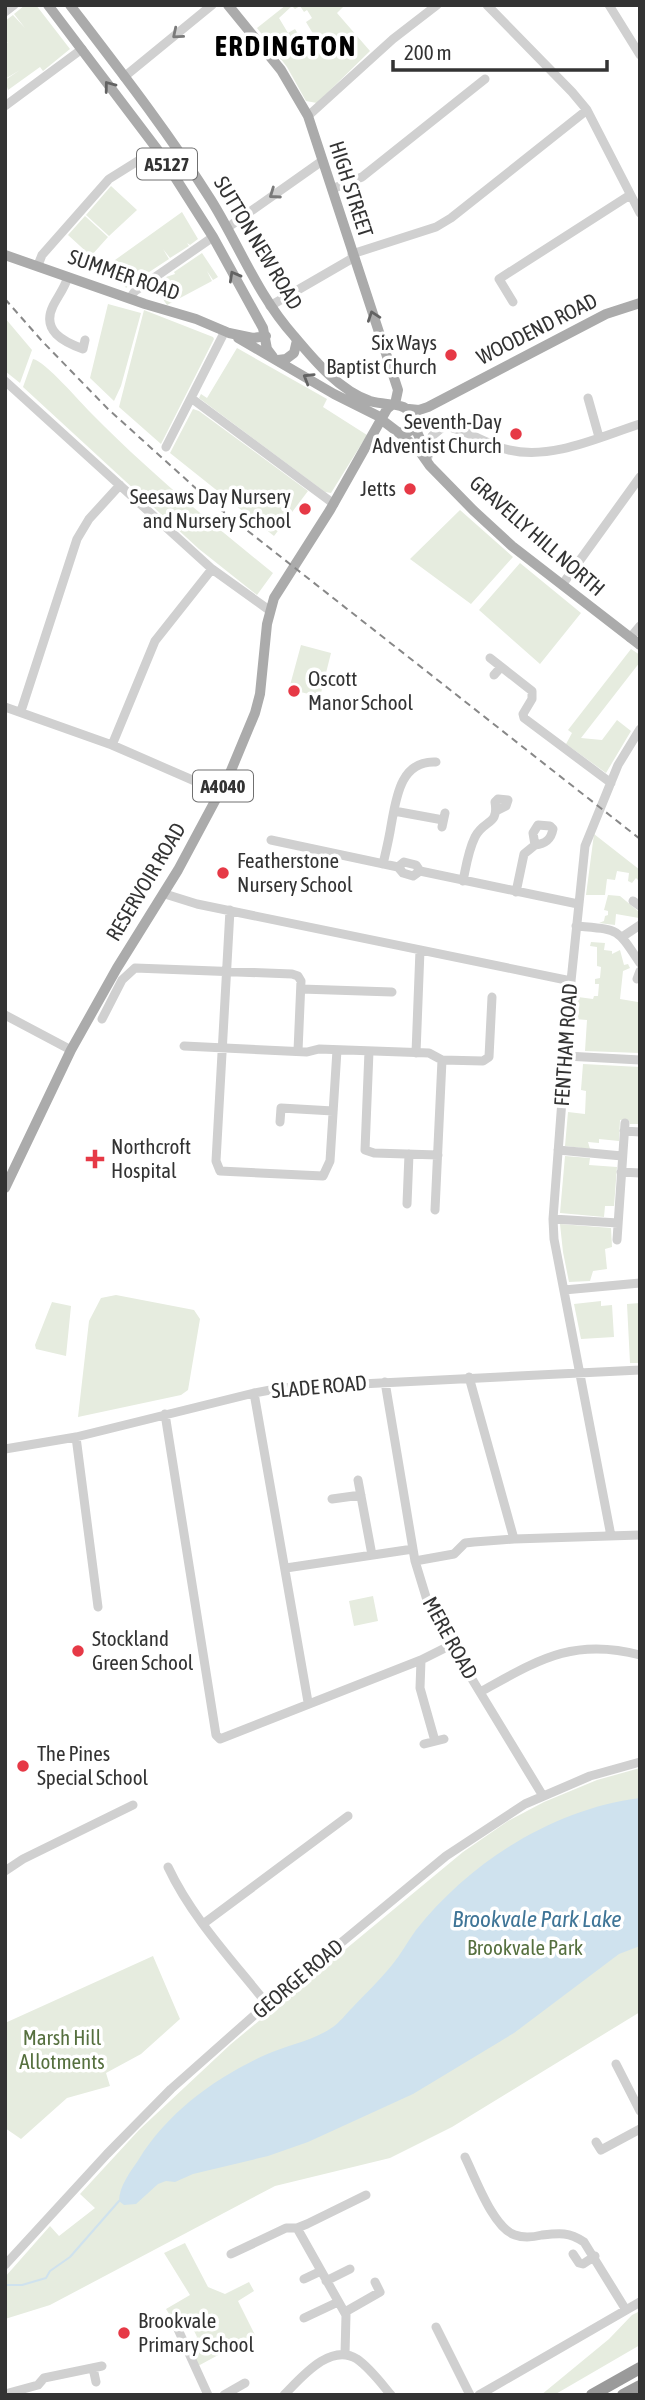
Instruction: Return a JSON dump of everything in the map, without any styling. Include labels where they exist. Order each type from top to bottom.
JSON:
[{"type":"highway","points":[[592,2395],[640,2368]]},
{"type":"highway","points":[[623,2395],[640,2386]]},
{"type":"main road","name":"SUTTON NEW ROAD","points":[[48,5],[157,149],[213,237],[266,336],[267,349],[275,358]]},
{"type":"main road","name":"SUTTON NEW ROAD","points":[[70,5],[190,168],[270,306],[288,330]]},
{"type":"main road","name":"HIGH STREET","points":[[228,5],[281,70],[307,116],[398,390],[394,404]]},
{"type":"main road","name":"SUMMER ROAD","points":[[5,255],[196,319],[227,332],[382,419]]},
{"type":"main road","name":"WOODEND ROAD","points":[[408,410],[419,410],[454,394],[606,314],[640,303]]},
{"type":"main road","points":[[266,336],[276,329],[288,330]]},
{"type":"main road","name":"A5127","points":[[288,330],[326,372],[343,385],[369,401],[394,404]]},
{"type":"main road","name":"SUMMER ROAD","points":[[227,332],[253,338],[266,336]]},
{"type":"main road","points":[[275,358],[285,359],[294,353],[297,340]]},
{"type":"main road","name":"WOODEND ROAD","points":[[414,423],[454,394]]},
{"type":"main road","points":[[370,441],[381,434],[410,431],[414,423],[408,410],[394,404],[382,419],[398,432]]},
{"type":"main road","name":"RESERVOIR ROAD","points":[[5,1188],[71,1050],[117,968],[165,894],[241,750],[255,713],[270,610],[282,585],[334,503],[382,419]]},
{"type":"main road","name":"GRAVELLY HILL NORTH","points":[[414,423],[428,457],[444,480]]},
{"type":"main road","name":"GRAVELLY HILL NORTH","points":[[398,432],[512,545],[635,642]]},
{"type":"street","points":[[5,12],[14,5]]},
{"type":"street","points":[[124,77],[212,5]]},
{"type":"street","points":[[307,116],[393,39],[436,5]]},
{"type":"street","points":[[487,5],[587,110],[640,213]]},
{"type":"street","points":[[609,5],[640,55]]},
{"type":"street","points":[[5,106],[82,49]]},
{"type":"street","points":[[332,189],[362,177],[485,79]]},
{"type":"street","points":[[270,306],[353,256],[436,227],[451,218],[587,110]]},
{"type":"street","points":[[37,265],[41,255],[109,179],[157,149]]},
{"type":"street","points":[[227,228],[321,161]]},
{"type":"street","points":[[513,302],[499,279],[631,195]]},
{"type":"street","points":[[130,298],[135,291],[213,237]]},
{"type":"street","points":[[68,277],[51,311],[51,327],[60,340],[69,344],[83,349],[85,340]]},
{"type":"street","points":[[166,447],[227,332]]},
{"type":"street","points":[[5,381],[212,569],[270,610]]},
{"type":"street","points":[[191,398],[334,503]]},
{"type":"street","points":[[591,399],[599,437]]},
{"type":"street","points":[[428,457],[432,436],[444,426],[510,451],[536,453],[562,449],[640,424]]},
{"type":"street","points":[[562,585],[640,477]]},
{"type":"street","points":[[21,711],[77,539],[89,519],[120,485]]},
{"type":"street","points":[[112,745],[155,641],[212,569]]},
{"type":"street","points":[[635,642],[640,625]]},
{"type":"street","points":[[490,658],[532,691],[533,699],[523,714],[524,718],[609,786]]},
{"type":"street","points":[[494,675],[501,667]]},
{"type":"street","points":[[5,707],[112,745],[220,792]]},
{"type":"street","name":"FENTHAM ROAD","points":[[611,1536],[554,1239],[553,1219],[571,981],[585,845],[627,746],[640,729]]},
{"type":"street","points":[[383,864],[395,799],[407,774],[429,759]]},
{"type":"street","points":[[463,881],[475,836],[495,817],[498,810]]},
{"type":"street","points":[[394,811],[443,820]]},
{"type":"street","points":[[271,840],[398,867],[404,862],[416,865],[420,872],[578,904]]},
{"type":"street","points":[[516,891],[524,854],[535,845]]},
{"type":"street","points":[[165,894],[182,901],[571,981]]},
{"type":"street","points":[[230,909],[216,1161],[219,1171],[323,1176],[330,1161],[337,1050]]},
{"type":"street","points":[[622,937],[640,925]]},
{"type":"street","points":[[576,926],[609,929],[622,937],[640,963]]},
{"type":"street","points":[[416,1053],[420,950]]},
{"type":"street","points":[[102,1019],[122,980],[135,968],[292,974],[298,975],[301,981],[298,1051]]},
{"type":"street","points":[[301,989],[392,992]]},
{"type":"street","points":[[184,1046],[429,1053],[442,1060],[486,1060],[491,1054],[492,997]]},
{"type":"street","points":[[5,1015],[71,1050]]},
{"type":"street","points":[[482,1016],[493,1017]]},
{"type":"street","points":[[369,1051],[365,1150],[374,1153],[438,1155]]},
{"type":"street","points":[[566,1056],[640,1060]]},
{"type":"street","points":[[435,1210],[442,1060]]},
{"type":"street","points":[[280,1122],[281,1108],[333,1111]]},
{"type":"street","points":[[617,1240],[624,1127],[640,1132]]},
{"type":"street","points":[[558,1150],[622,1156]]},
{"type":"street","points":[[407,1204],[409,1154]]},
{"type":"street","points":[[621,1172],[640,1173]]},
{"type":"street","points":[[553,1219],[618,1223]]},
{"type":"street","points":[[564,1290],[640,1283]]},
{"type":"street","name":"SLADE ROAD","points":[[5,1449],[76,1437],[281,1388],[640,1370]]},
{"type":"street","points":[[469,1377],[514,1539]]},
{"type":"street","name":"MERE ROAD","points":[[385,1381],[415,1561],[430,1610],[543,1796]]},
{"type":"street","points":[[254,1393],[309,1702]]},
{"type":"street","points":[[165,1414],[216,1735],[220,1739],[451,1646]]},
{"type":"street","points":[[76,1437],[98,1607]]},
{"type":"street","points":[[358,1480],[372,1555]]},
{"type":"street","points":[[332,1499],[361,1494]]},
{"type":"street","points":[[415,1561],[454,1553],[465,1543],[640,1535]]},
{"type":"street","points":[[286,1569],[413,1549]]},
{"type":"street","points":[[480,1692],[560,1653],[599,1649],[640,1655]]},
{"type":"street","points":[[421,1660],[420,1688],[439,1740],[424,1744]]},
{"type":"street","name":"GEORGE ROAD","points":[[5,2265],[148,2112],[267,2004],[446,1856],[505,1816],[543,1796],[590,1776],[640,1762]]},
{"type":"street","points":[[5,1871],[133,1805]]},
{"type":"street","points":[[203,1924],[348,1816]]},
{"type":"street","points":[[168,1867],[181,1893],[203,1924],[267,2004]]},
{"type":"street","points":[[616,2064],[640,2111]]},
{"type":"street","points":[[596,2142],[601,2150],[640,2129]]},
{"type":"street","points":[[465,2157],[496,2220],[504,2230],[515,2236],[530,2237],[561,2232],[573,2234],[584,2242],[595,2256],[626,2310]]},
{"type":"street","points":[[231,2254],[286,2228],[297,2228],[366,2195]]},
{"type":"street","points":[[297,2228],[345,2312],[345,2354]]},
{"type":"street","points":[[573,2254],[579,2263],[583,2264],[595,2256]]},
{"type":"street","points":[[326,2281],[350,2269]]},
{"type":"street","points":[[304,2279],[321,2271]]},
{"type":"street","points":[[345,2312],[380,2292],[376,2283]]},
{"type":"street","points":[[304,2318],[338,2302]]},
{"type":"street","points":[[479,2395],[640,2302]]},
{"type":"street","points":[[176,2325],[208,2395]]},
{"type":"street","points":[[436,2327],[470,2395]]},
{"type":"street","points":[[284,2395],[324,2359],[345,2354],[361,2362],[391,2395]]},
{"type":"street","points":[[5,2394],[38,2385],[44,2378],[97,2367],[96,2382]]},
{"type":"street","points":[[224,2395],[245,2383]]},
{"type":"green space","points":[[25,5],[36,5],[70,49],[43,71],[40,67],[8,90],[5,80],[20,70],[5,79],[5,42],[8,43],[5,40],[5,21],[13,15],[25,28],[14,14]]},
{"type":"green space","points":[[286,5],[345,5],[337,13],[370,51],[317,103],[306,101],[287,67],[257,28]],"holes":[[[292,6],[295,9],[300,6],[304,12],[307,10],[312,18],[306,22],[315,37],[321,34],[323,37],[318,41],[321,46],[317,49],[319,53],[315,55],[312,50],[309,51],[295,29],[288,33],[279,18]]]},
{"type":"green space","points":[[111,186],[137,210],[109,236],[86,215]]},
{"type":"green space","points":[[182,212],[198,239],[190,245],[187,243],[189,246],[170,258],[163,249],[169,259],[137,280],[132,273],[136,281],[126,288],[113,269],[115,260]]},
{"type":"green space","points":[[85,216],[108,237],[91,256],[68,235]]},
{"type":"green space","points":[[202,253],[218,277],[213,280],[207,271],[212,281],[167,305],[154,286]]},
{"type":"green space","points":[[108,304],[141,313],[121,386],[114,401],[90,378]]},
{"type":"green space","points":[[144,310],[214,339],[161,444],[119,407]]},
{"type":"green space","points":[[5,318],[32,350],[20,383],[5,371]]},
{"type":"green space","points":[[237,348],[327,399],[323,407],[367,435],[331,493],[325,492],[199,398],[201,394],[207,398]]},
{"type":"green space","points":[[33,359],[54,374],[157,476],[273,573],[257,595],[199,549],[23,387]]},
{"type":"green space","points":[[193,409],[308,491],[274,536],[170,453]]},
{"type":"green space","points":[[460,510],[513,557],[471,604],[410,559]]},
{"type":"green space","points":[[520,563],[581,613],[540,664],[479,610]]},
{"type":"green space","points":[[301,645],[331,653],[320,697],[289,689]]},
{"type":"green space","points":[[631,649],[640,655],[640,662],[581,738],[602,740],[617,720],[631,731],[606,773],[566,744],[572,733],[568,730]]},
{"type":"green space","points":[[594,834],[640,870],[640,882],[636,878],[632,883],[628,881],[629,873],[617,871],[615,880],[607,879],[605,895],[586,895]]},
{"type":"green space","points":[[608,895],[620,896],[638,911],[639,918],[616,914],[615,925],[599,923],[608,915],[608,911],[604,910]]},
{"type":"green space","points":[[591,942],[605,943],[604,950],[612,951],[612,954],[620,950],[624,965],[628,964],[630,968],[623,971],[620,999],[638,1002],[640,991],[640,1053],[585,1051],[587,1020],[575,1019],[578,997],[593,999],[598,996],[599,984],[595,984],[595,979],[600,978],[601,967],[597,966],[597,947],[590,946]]},
{"type":"green space","points":[[583,1064],[640,1067],[640,1124],[620,1120],[619,1141],[599,1139],[599,1143],[588,1142],[590,1149],[565,1146],[568,1112],[585,1114],[586,1091],[581,1090]]},
{"type":"green space","points":[[565,1156],[590,1158],[589,1165],[617,1167],[614,1206],[605,1206],[604,1217],[560,1213]]},
{"type":"green space","points":[[560,1224],[611,1228],[612,1247],[605,1249],[607,1269],[593,1271],[590,1281],[569,1282]]},
{"type":"green space","points":[[116,1295],[194,1310],[200,1319],[188,1390],[181,1395],[78,1417],[89,1321],[101,1298]]},
{"type":"green space","points":[[601,1301],[601,1306],[612,1305],[614,1337],[581,1339],[574,1304]]},
{"type":"green space","points":[[52,1302],[71,1306],[66,1356],[36,1349],[35,1345]]},
{"type":"green space","points":[[640,1303],[640,1363],[630,1363],[627,1304]]},
{"type":"green space","points":[[373,1596],[378,1621],[354,1626],[349,1601]]},
{"type":"green space","name":"Brookvale Park","points":[[640,1768],[640,2012],[452,2127],[390,2158],[275,2186],[50,2305],[5,2319],[5,2277],[50,2226],[59,2236],[95,2208],[80,2194],[139,2130],[231,2044],[463,1852],[508,1821],[544,1802],[597,1780]]},
{"type":"green space","name":"Marsh Hill Allotments","points":[[153,1956],[180,2019],[141,2054],[106,2073],[110,2086],[67,2098],[21,2139],[5,2128],[5,2023]]},
{"type":"green space","points":[[185,2243],[208,2287],[225,2294],[249,2282],[254,2291],[238,2301],[255,2335],[198,2366],[191,2350],[197,2337],[187,2316],[174,2322],[166,2309],[190,2295],[164,2253]]},
{"type":"green space","points":[[640,2311],[640,2345],[554,2395],[541,2395],[609,2339],[632,2315]]},
{"type":"water","name":"Brookvale Park Lake","points":[[640,1798],[640,1946],[619,1954],[514,2033],[413,2094],[308,2142],[268,2156],[193,2174],[175,2182],[166,2181],[158,2184],[136,2204],[124,2205],[119,2201],[123,2184],[132,2169],[151,2142],[178,2112],[228,2074],[246,2064],[317,2036],[336,2025],[387,1971],[416,1930],[438,1905],[488,1861],[545,1827],[576,1814]]},
{"type":"waterway","points":[[6,2285],[22,2285],[46,2278],[50,2271],[70,2257],[119,2201]]},
{"type":"railway","points":[[5,299],[108,409],[211,502],[640,839]]},
{"type":"place","name":"Six Ways Baptist Church","points":[[451,355]]},
{"type":"place","name":"Seventh-Day Adventist Church","points":[[516,434]]},
{"type":"place","name":"Jetts","points":[[410,489]]},
{"type":"place","name":"Seesaws Day Nursery and Nursery School","points":[[305,509]]},
{"type":"place","name":"Oscott Manor School","points":[[294,691]]},
{"type":"place","name":"Featherstone Nursery School","points":[[223,873]]},
{"type":"place","name":"Northcroft Hospital","points":[[95,1159]]},
{"type":"place","name":"Stockland Green School","points":[[78,1651]]},
{"type":"place","name":"The Pines Special School","points":[[23,1766]]},
{"type":"place","name":"Brookvale Primary School","points":[[124,2333]]},
{"type":"district","name":"ERDINGTON","points":[[286,46]]}]
